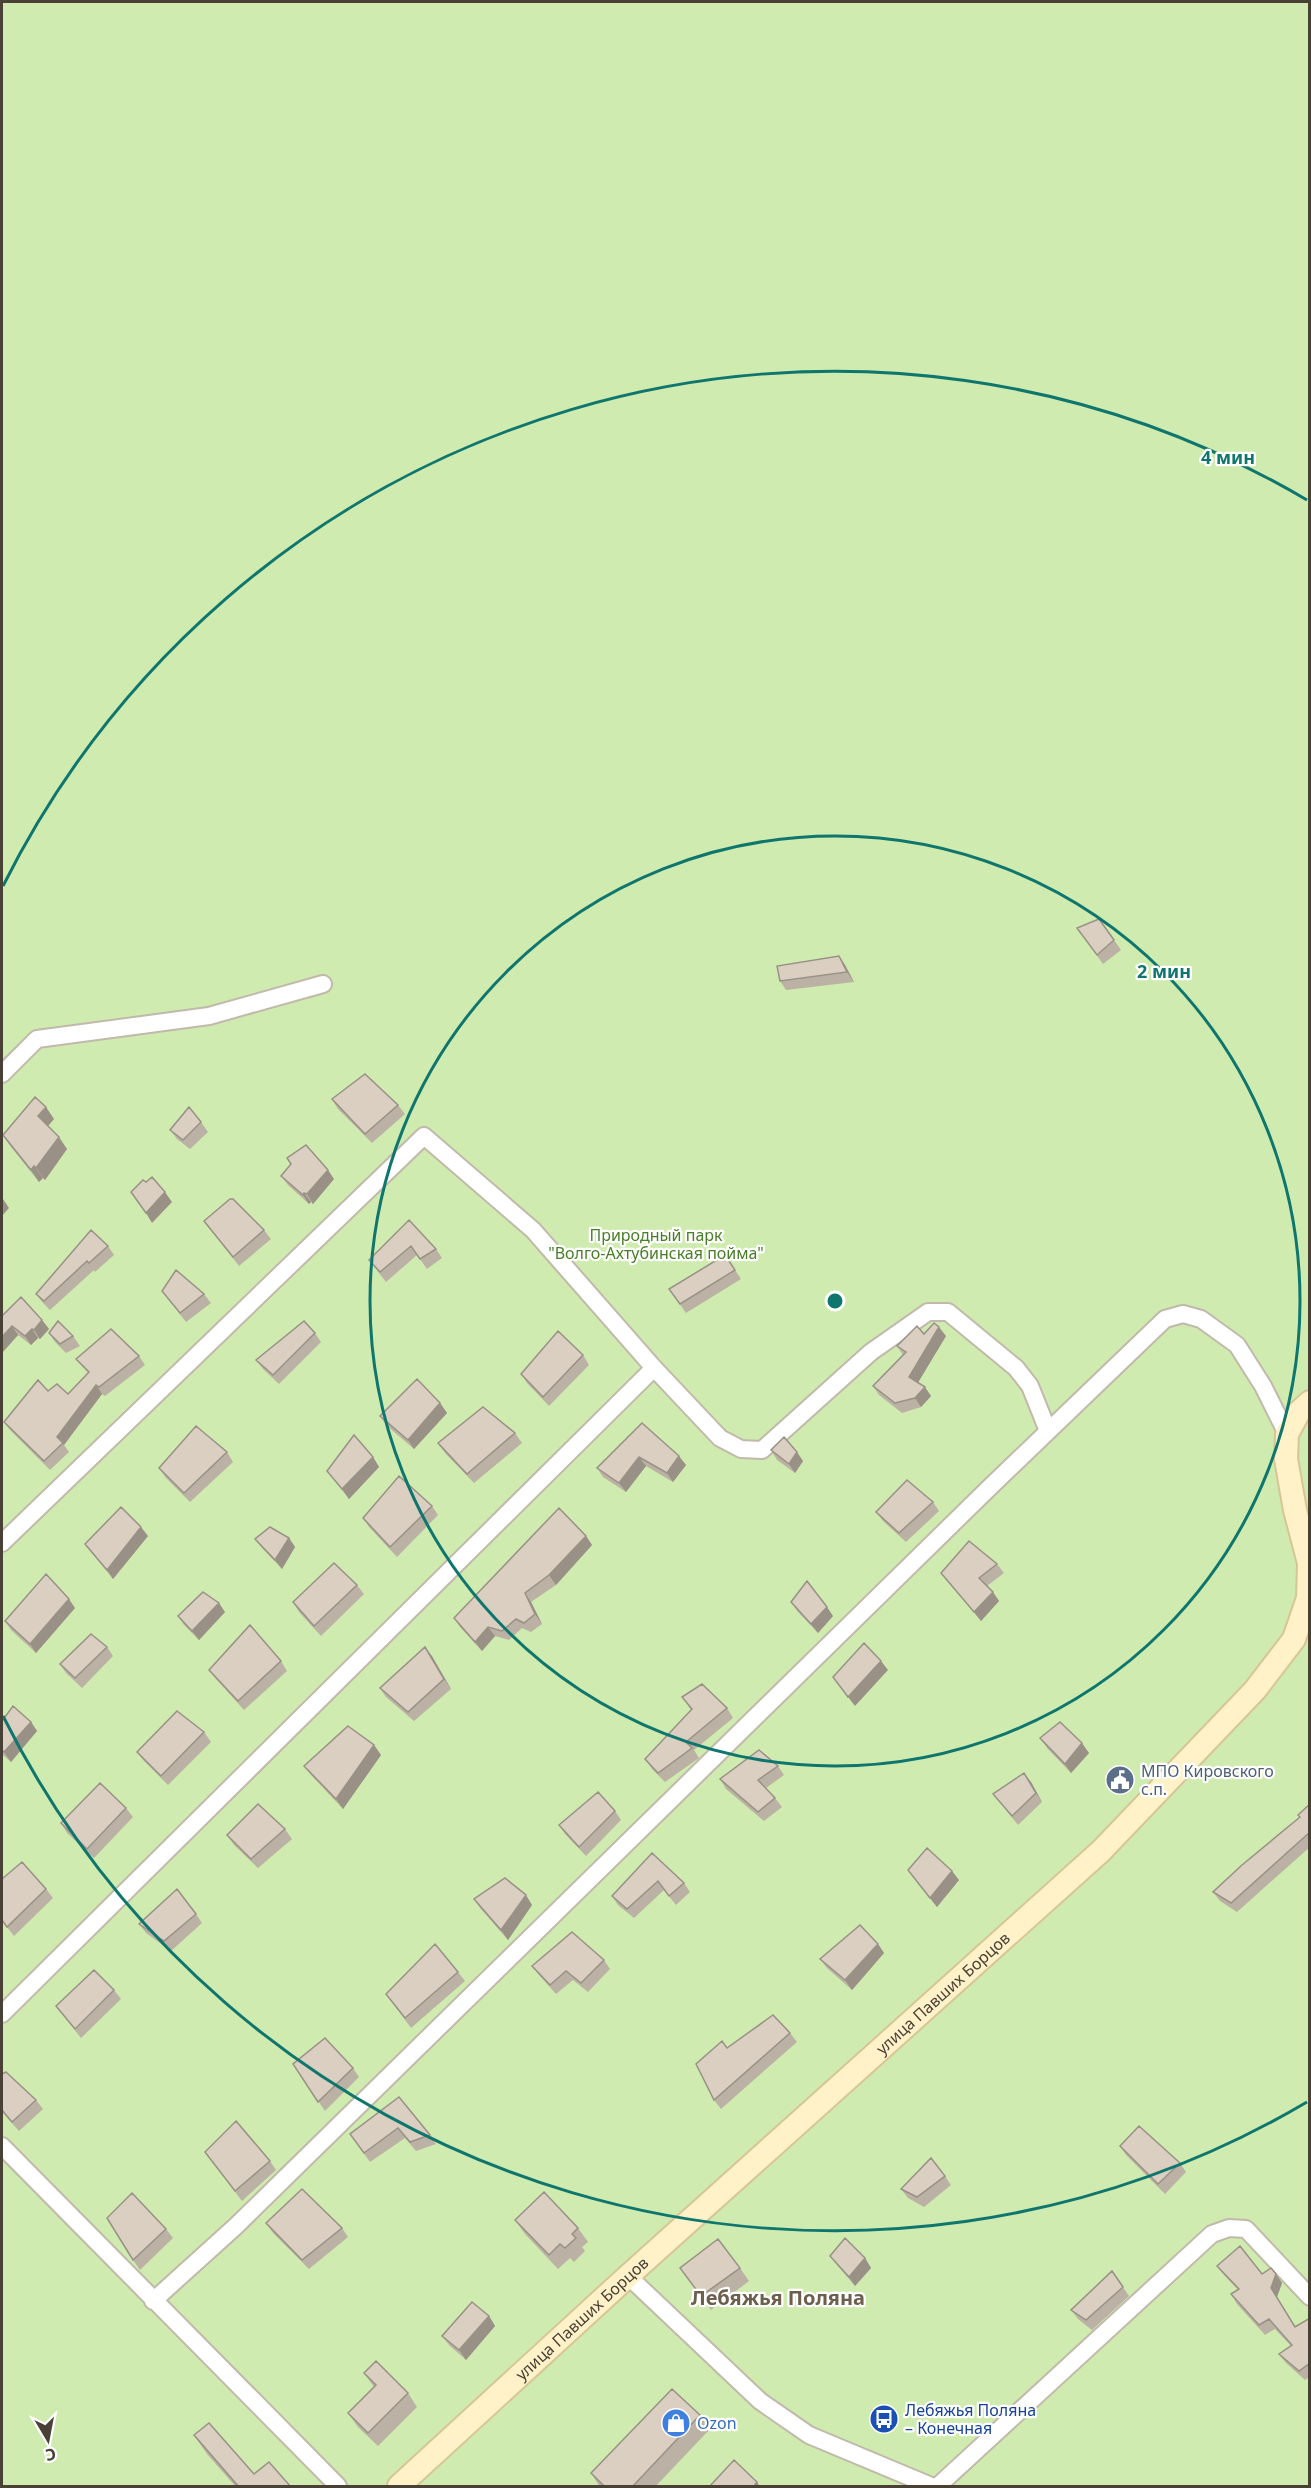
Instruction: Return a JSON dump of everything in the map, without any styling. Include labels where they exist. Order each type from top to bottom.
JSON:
[{"type":"street","points":[[2,1074],[37,1039],[209,1016],[323,984]]},
{"type":"street","points":[[2,1543],[424,1136],[533,1230],[654,1368],[720,1438],[741,1449],[762,1450],[871,1352],[928,1312],[948,1312],[1016,1368],[1030,1386],[1048,1431]]},
{"type":"street","points":[[153,2301],[236,2226],[1165,1319],[1183,1314],[1201,1319],[1237,1345],[1263,1386],[1287,1434]]},
{"type":"street","points":[[2,2014],[654,1368]]},
{"type":"street","name":"улица Павших Борцов","points":[[399,2487],[628,2276],[1101,1851],[1255,1690],[1294,1639],[1308,1598],[1309,1563],[1295,1510],[1286,1460],[1287,1434],[1304,1407]]},
{"type":"street","points":[[2,2146],[338,2487]]},
{"type":"street","points":[[938,2487],[1212,2234],[1228,2228],[1246,2229],[1310,2297]]},
{"type":"street","points":[[628,2276],[760,2401],[809,2435],[931,2487]]},
{"type":"green space","name":"Природный парк \"Волго-Ахтубинская пойма\"","points":[[2,2],[1309,2],[1309,2486],[2,2486]]},
{"type":"building","points":[[1099,919],[1114,940],[1097,955],[1077,928]]},
{"type":"building","points":[[839,956],[847,972],[780,981],[777,966]]},
{"type":"building","points":[[365,1074],[398,1105],[365,1134],[332,1099]]},
{"type":"building","points":[[35,1097],[46,1107],[38,1116],[59,1137],[36,1168],[34,1166],[31,1170],[3,1135]]},
{"type":"building","points":[[189,1107],[201,1122],[183,1140],[170,1130]]},
{"type":"building","points":[[306,1145],[328,1170],[307,1194],[303,1195],[281,1176],[291,1164],[287,1158]]},
{"type":"building","points":[[152,1177],[165,1192],[146,1213],[131,1192],[143,1180],[146,1182]]},
{"type":"building","points":[[230,1199],[233,1199],[264,1230],[233,1257],[204,1221]]},
{"type":"building","points":[[409,1220],[436,1249],[420,1259],[411,1246],[380,1272],[369,1260]]},
{"type":"building","points":[[91,1230],[108,1246],[89,1263],[87,1261],[44,1301],[36,1294]]},
{"type":"building","points":[[725,1255],[735,1270],[680,1304],[669,1289]]},
{"type":"building","points":[[176,1270],[204,1294],[180,1313],[162,1291]]},
{"type":"building","points":[[21,1297],[42,1320],[25,1336],[12,1326],[2,1337],[2,1314]]},
{"type":"building","points":[[58,1321],[73,1336],[60,1344],[49,1333]]},
{"type":"building","points":[[304,1321],[315,1333],[273,1375],[256,1360]]},
{"type":"building","points":[[934,1323],[939,1327],[909,1377],[925,1387],[915,1398],[895,1403],[873,1386],[906,1352],[897,1346],[917,1326],[924,1334]]},
{"type":"building","points":[[111,1329],[139,1356],[99,1387],[96,1385],[57,1437],[63,1443],[44,1461],[4,1422],[38,1380],[48,1391],[57,1384],[68,1394],[89,1372],[76,1359]]},
{"type":"building","points":[[558,1331],[583,1355],[543,1397],[521,1374]]},
{"type":"building","points":[[417,1379],[440,1403],[408,1440],[380,1416]]},
{"type":"building","points":[[483,1407],[515,1433],[467,1474],[438,1443]]},
{"type":"building","points":[[642,1423],[679,1456],[667,1473],[639,1457],[619,1483],[597,1468]]},
{"type":"building","points":[[196,1426],[227,1452],[184,1493],[159,1468]]},
{"type":"building","points":[[354,1435],[373,1457],[342,1489],[327,1471]]},
{"type":"building","points":[[784,1437],[797,1452],[789,1464],[771,1450]]},
{"type":"building","points":[[399,1476],[432,1506],[390,1547],[363,1518]]},
{"type":"building","points":[[907,1480],[933,1502],[899,1533],[876,1512]]},
{"type":"building","points":[[121,1507],[141,1527],[107,1570],[85,1544]]},
{"type":"building","points":[[559,1508],[586,1536],[549,1575],[525,1593],[535,1614],[524,1623],[516,1619],[502,1631],[488,1627],[475,1642],[454,1618]]},
{"type":"building","points":[[270,1527],[289,1538],[275,1560],[255,1539]]},
{"type":"building","points":[[969,1541],[997,1564],[979,1578],[993,1592],[974,1612],[941,1573]]},
{"type":"building","points":[[334,1563],[357,1585],[314,1626],[293,1602]]},
{"type":"building","points":[[46,1574],[69,1599],[30,1644],[5,1621]]},
{"type":"building","points":[[807,1581],[827,1607],[811,1624],[791,1602]]},
{"type":"building","points":[[203,1592],[219,1603],[192,1631],[178,1616]]},
{"type":"building","points":[[250,1625],[281,1661],[238,1701],[209,1670]]},
{"type":"building","points":[[91,1634],[107,1647],[75,1678],[60,1664]]},
{"type":"building","points":[[864,1643],[881,1661],[848,1697],[833,1677]]},
{"type":"building","points":[[425,1647],[444,1679],[408,1712],[380,1688]]},
{"type":"building","points":[[702,1684],[727,1708],[686,1742],[692,1748],[658,1773],[645,1759],[692,1709],[682,1697]]},
{"type":"building","points":[[13,1706],[31,1722],[4,1752],[2,1750],[2,1721]]},
{"type":"building","points":[[177,1711],[204,1732],[161,1776],[137,1752]]},
{"type":"building","points":[[1060,1722],[1082,1743],[1065,1764],[1040,1738]]},
{"type":"building","points":[[348,1726],[374,1745],[336,1799],[304,1766]]},
{"type":"building","points":[[759,1750],[778,1766],[758,1780],[775,1798],[758,1812],[720,1779]]},
{"type":"building","points":[[1024,1773],[1036,1793],[1012,1816],[993,1794]]},
{"type":"building","points":[[100,1783],[126,1808],[87,1849],[61,1823]]},
{"type":"building","points":[[598,1792],[615,1811],[579,1847],[559,1825]]},
{"type":"building","points":[[258,1804],[285,1829],[251,1859],[227,1835]]},
{"type":"building","points":[[1310,1804],[1310,1832],[1231,1903],[1213,1892],[1300,1817],[1298,1815]]},
{"type":"building","points":[[927,1848],[952,1871],[930,1898],[908,1870]]},
{"type":"building","points":[[652,1853],[684,1883],[669,1896],[658,1881],[627,1909],[612,1896]]},
{"type":"building","points":[[22,1862],[46,1889],[7,1927],[2,1920],[2,1879]]},
{"type":"building","points":[[505,1878],[526,1895],[501,1930],[474,1899]]},
{"type":"building","points":[[177,1889],[196,1914],[164,1941],[139,1924]]},
{"type":"building","points":[[860,1925],[878,1944],[845,1980],[820,1959]]},
{"type":"building","points":[[572,1932],[604,1960],[581,1983],[566,1971],[550,1985],[532,1966]]},
{"type":"building","points":[[435,1944],[458,1972],[405,2018],[386,1994]]},
{"type":"building","points":[[94,1970],[114,1990],[75,2029],[56,2006]]},
{"type":"building","points":[[773,2015],[790,2033],[714,2100],[696,2064],[722,2041],[727,2048]]},
{"type":"building","points":[[325,2038],[353,2068],[318,2102],[293,2064]]},
{"type":"building","points":[[6,2072],[36,2100],[12,2122],[2,2110],[2,2074]]},
{"type":"building","points":[[399,2097],[430,2135],[410,2142],[398,2128],[364,2153],[350,2134]]},
{"type":"building","points":[[236,2121],[270,2161],[235,2191],[205,2152]]},
{"type":"building","points":[[1139,2126],[1180,2163],[1158,2184],[1120,2146]]},
{"type":"building","points":[[931,2158],[945,2176],[917,2197],[901,2189]]},
{"type":"building","points":[[302,2189],[342,2228],[302,2260],[266,2223]]},
{"type":"building","points":[[544,2192],[578,2228],[572,2234],[576,2238],[565,2248],[560,2244],[549,2255],[515,2220]]},
{"type":"building","points":[[132,2193],[166,2229],[133,2260],[107,2218]]},
{"type":"building","points":[[845,2238],[865,2258],[849,2277],[830,2256]]},
{"type":"building","points":[[718,2239],[740,2268],[701,2296],[680,2268]]},
{"type":"building","points":[[1240,2246],[1262,2274],[1271,2268],[1276,2274],[1271,2288],[1295,2327],[1310,2318],[1310,2363],[1299,2371],[1279,2354],[1292,2345],[1269,2319],[1259,2325],[1231,2294],[1239,2289],[1217,2266]]},
{"type":"building","points":[[1112,2271],[1123,2287],[1086,2320],[1071,2310]]},
{"type":"building","points":[[472,2302],[489,2316],[459,2350],[442,2336]]},
{"type":"building","points":[[376,2361],[408,2393],[368,2433],[348,2413],[376,2385],[364,2373]]},
{"type":"building","points":[[672,2389],[700,2415],[632,2487],[605,2487],[591,2473]]},
{"type":"building","points":[[209,2423],[254,2474],[269,2462],[291,2487],[239,2487],[194,2435]]},
{"type":"building","points":[[734,2460],[757,2482],[753,2487],[709,2487]]},
{"type":"place","name":"МПО Кировского с.п.","points":[[1120,1780]]},
{"type":"place","name":"Лебяжья Поляна – Конечная","points":[[884,2419]]},
{"type":"place","name":"Ozon","points":[[676,2423]]},
{"type":"district","name":"Лебяжья Поляна","points":[[778,2298]]}]
